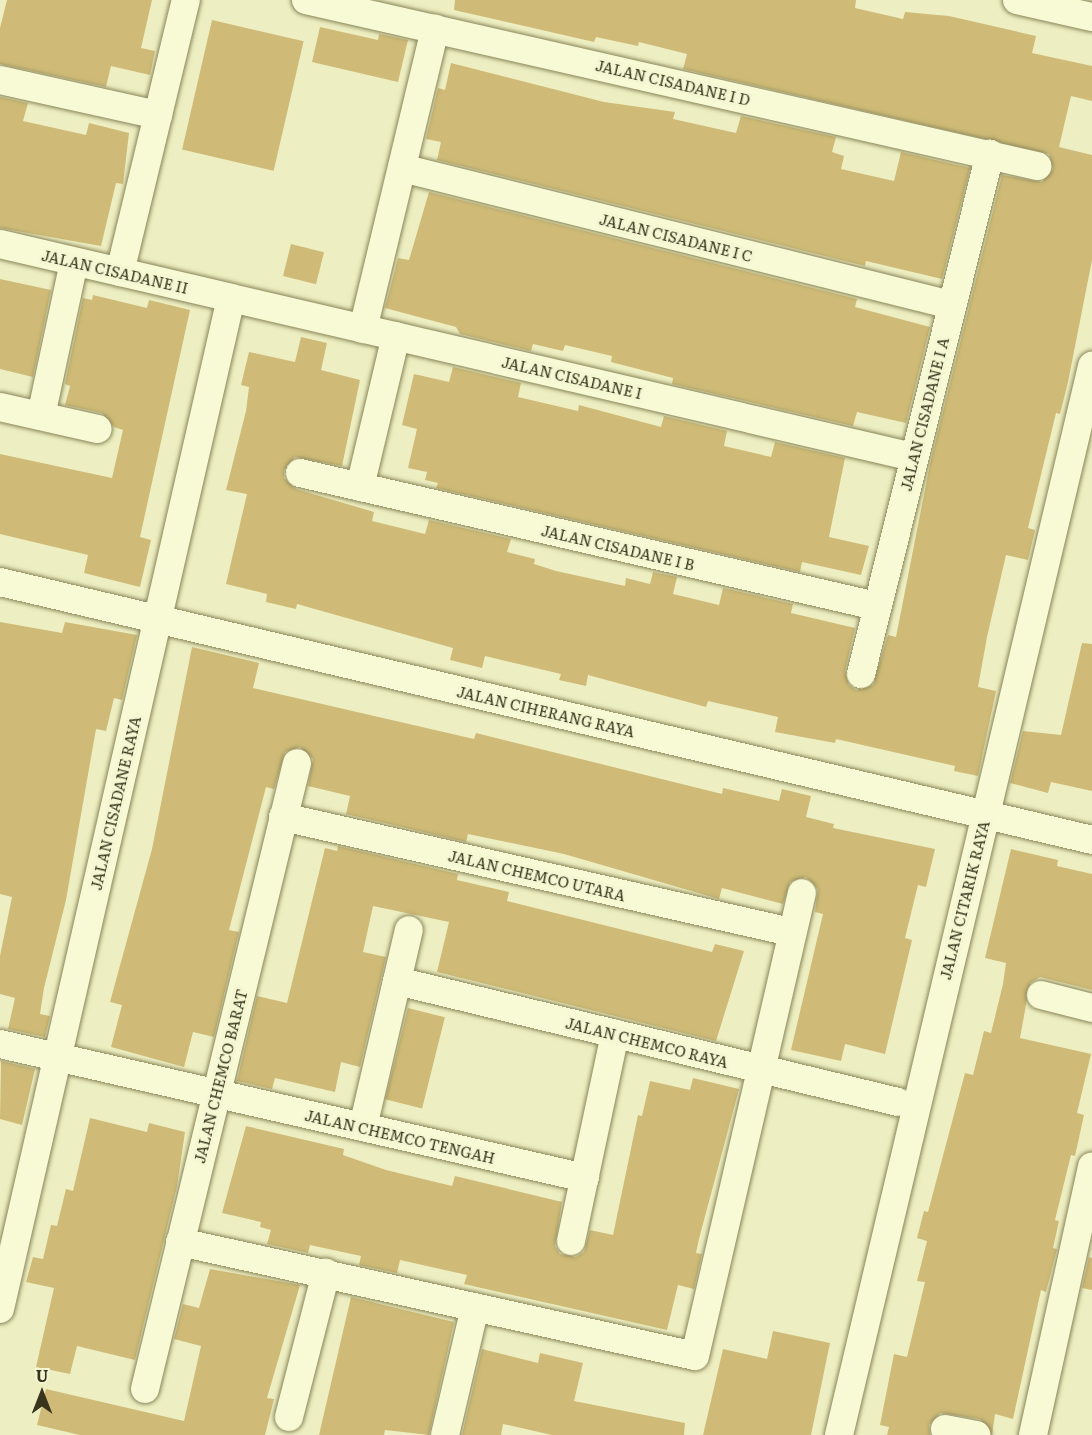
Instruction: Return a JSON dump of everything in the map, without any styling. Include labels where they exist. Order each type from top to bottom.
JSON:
[{"type":"street","points":[[120,272],[186,0]]},
{"type":"street","name":"JALAN CISADANE I D","points":[[308,0],[1037,166]]},
{"type":"street","points":[[1017,0],[1092,17]]},
{"type":"street","points":[[363,329],[435,29]]},
{"type":"street","points":[[0,80],[158,115]]},
{"type":"street","name":"JALAN CISADANE I A","points":[[861,674],[912,457],[990,154]]},
{"type":"street","name":"JALAN CISADANE I C","points":[[402,168],[951,305]]},
{"type":"street","name":"JALAN CISADANE II","points":[[0,244],[231,298]]},
{"type":"street","points":[[41,416],[74,262]]},
{"type":"street","name":"JALAN CISADANE I","points":[[231,298],[912,457]]},
{"type":"street","name":"JALAN CISADANE RAYA","points":[[0,1310],[231,298]]},
{"type":"street","points":[[360,487],[396,336]]},
{"type":"street","name":"JALAN CITARIK RAYA","points":[[839,1435],[984,814],[1092,366]]},
{"type":"street","points":[[0,407],[98,429]]},
{"type":"street","name":"JALAN CISADANE I B","points":[[300,473],[876,606]]},
{"type":"street","name":"JALAN CIHERANG RAYA","points":[[0,582],[1092,840]]},
{"type":"street","name":"JALAN CHEMCO BARAT","points":[[145,1389],[297,764]]},
{"type":"street","name":"JALAN CHEMCO UTARA","points":[[283,817],[791,932]]},
{"type":"street","points":[[180,1242],[695,1356],[791,932],[802,893]]},
{"type":"street","points":[[363,1127],[409,930]]},
{"type":"street","name":"JALAN CHEMCO RAYA","points":[[397,981],[898,1102]]},
{"type":"street","points":[[1041,995],[1092,1008]]},
{"type":"street","points":[[571,1241],[615,1034]]},
{"type":"street","name":"JALAN CHEMCO TENGAH","points":[[0,1044],[585,1178]]},
{"type":"street","points":[[1033,1435],[1085,1231],[1092,1166]]},
{"type":"street","points":[[289,1417],[326,1274]]},
{"type":"street","points":[[445,1435],[475,1307]]},
{"type":"street","points":[[945,1429],[976,1435]]},
{"type":"building","points":[[7,0],[152,0],[141,48],[155,51],[150,75],[111,66],[106,87],[0,64],[0,28]]},
{"type":"building","points":[[455,0],[856,0],[855,8],[903,19],[905,12],[949,16],[1036,36],[1032,53],[1092,66],[1092,101],[1071,96],[1059,147],[1092,155],[1092,260],[1068,382],[1060,414],[1056,413],[1028,528],[1035,530],[1028,560],[1006,555],[987,637],[978,687],[996,691],[978,776],[954,771],[955,766],[836,739],[835,743],[775,732],[778,717],[708,701],[706,707],[588,675],[586,686],[559,680],[561,674],[485,656],[482,668],[450,660],[453,648],[297,604],[296,609],[266,602],[267,594],[226,584],[247,494],[226,490],[246,411],[249,387],[241,385],[249,352],[295,362],[301,337],[327,343],[321,370],[360,380],[342,466],[295,457],[284,470],[284,478],[296,489],[374,512],[372,521],[425,534],[429,520],[511,539],[507,552],[535,559],[534,564],[556,571],[625,586],[626,578],[650,584],[653,572],[677,577],[673,594],[719,605],[723,588],[793,604],[791,613],[855,628],[845,671],[849,685],[856,690],[873,685],[888,635],[896,637],[930,464],[1002,175],[1042,182],[1053,169],[1049,154],[683,69],[687,54],[639,42],[638,46],[596,37],[594,42],[454,10]]},
{"type":"building","points":[[212,20],[304,41],[274,171],[182,150]]},
{"type":"building","points":[[320,27],[378,40],[379,34],[408,40],[398,82],[312,62]]},
{"type":"building","points":[[451,63],[604,102],[675,112],[673,119],[736,133],[741,116],[836,137],[832,152],[844,156],[841,169],[894,181],[901,152],[970,168],[942,279],[866,261],[865,266],[437,160],[441,142],[426,139],[438,88],[445,90]]},
{"type":"building","points":[[0,97],[28,103],[23,121],[86,135],[89,123],[129,133],[123,184],[116,183],[101,246],[0,228]]},
{"type":"building","points":[[429,192],[857,299],[855,307],[930,327],[906,423],[857,412],[853,426],[672,384],[673,378],[611,362],[612,356],[565,345],[563,351],[533,344],[531,351],[460,334],[456,327],[385,308],[398,258],[409,260]]},
{"type":"building","points":[[291,244],[324,252],[316,284],[283,276]]},
{"type":"building","points":[[0,279],[51,290],[33,377],[0,369]]},
{"type":"building","points":[[93,295],[147,308],[149,300],[190,310],[140,537],[151,540],[140,587],[84,573],[88,555],[0,534],[0,454],[112,478],[123,430],[114,427],[102,413],[65,405],[70,386],[65,384],[83,298],[92,300]]},
{"type":"building","points":[[453,367],[521,383],[518,397],[578,411],[579,405],[661,427],[664,416],[727,431],[724,446],[771,457],[775,442],[845,458],[829,537],[869,546],[861,575],[802,562],[800,572],[436,488],[438,483],[425,480],[427,472],[408,468],[417,429],[402,425],[414,374],[449,382]]},
{"type":"building","points":[[0,622],[62,633],[65,622],[137,635],[122,700],[114,698],[106,731],[96,729],[66,900],[44,988],[40,1014],[50,1016],[45,1037],[8,1029],[15,998],[0,994],[0,956],[12,897],[0,894]]},
{"type":"building","points":[[1082,643],[1092,644],[1092,791],[1051,782],[1048,793],[1010,783],[1023,731],[1061,735]]},
{"type":"building","points":[[192,647],[259,663],[253,688],[474,739],[476,733],[722,794],[723,788],[779,801],[782,789],[811,796],[806,817],[834,824],[833,828],[935,849],[926,887],[918,885],[905,938],[912,940],[885,1054],[845,1044],[841,1061],[791,1050],[823,914],[815,912],[818,889],[806,877],[790,882],[783,904],[722,888],[719,899],[564,854],[468,834],[466,842],[346,814],[350,796],[308,786],[313,759],[300,747],[285,752],[274,789],[266,787],[229,930],[239,932],[214,1037],[193,1032],[184,1067],[111,1047],[122,1005],[110,1002],[152,849]]},
{"type":"building","points":[[338,846],[458,874],[457,880],[509,892],[507,901],[712,952],[715,944],[744,951],[716,1041],[437,972],[449,922],[373,906],[363,952],[386,957],[360,1067],[341,1062],[335,1092],[275,1078],[272,1089],[237,1081],[257,996],[287,1003],[325,848],[337,851]]},
{"type":"building","points":[[1011,849],[1058,860],[1057,866],[1092,874],[1092,990],[1040,977],[1030,983],[1020,1038],[1091,1054],[1077,1113],[1084,1115],[1075,1156],[1071,1155],[1055,1220],[1059,1221],[1053,1248],[1057,1249],[1046,1292],[1041,1290],[1013,1419],[995,1414],[992,1435],[980,1419],[940,1413],[929,1425],[930,1435],[887,1435],[889,1427],[880,1425],[894,1354],[907,1357],[925,1282],[917,1281],[927,1241],[917,1238],[924,1211],[928,1212],[965,1073],[973,1075],[984,1031],[991,1033],[1003,984],[1006,963],[985,958]]},
{"type":"building","points":[[408,1008],[445,1017],[422,1108],[385,1099]]},
{"type":"building","points":[[1,1061],[35,1069],[22,1125],[0,1119]]},
{"type":"building","points":[[693,1078],[739,1089],[699,1239],[696,1253],[702,1254],[694,1289],[678,1285],[667,1330],[464,1284],[467,1275],[400,1260],[397,1273],[359,1265],[361,1256],[310,1245],[308,1253],[267,1244],[271,1230],[260,1227],[261,1222],[222,1213],[246,1126],[344,1149],[343,1155],[386,1170],[452,1186],[455,1176],[562,1202],[555,1246],[560,1254],[576,1257],[584,1252],[590,1230],[613,1235],[638,1115],[642,1116],[650,1081],[690,1090]]},
{"type":"building","points":[[90,1118],[147,1132],[149,1123],[185,1132],[177,1186],[135,1360],[77,1346],[70,1374],[36,1367],[54,1288],[26,1282],[33,1257],[43,1259],[51,1225],[57,1226],[66,1189],[73,1191]]},
{"type":"building","points":[[1089,1257],[1092,1258],[1092,1290],[1082,1288]]},
{"type":"building","points":[[210,1269],[300,1285],[267,1398],[274,1399],[265,1435],[80,1435],[37,1425],[46,1389],[184,1421],[201,1346],[174,1339],[183,1304],[199,1308]]},
{"type":"building","points":[[351,1297],[454,1322],[429,1435],[385,1430],[384,1435],[319,1435]]},
{"type":"building","points":[[773,1331],[830,1343],[811,1435],[703,1435],[723,1349],[767,1359]]},
{"type":"building","points":[[482,1349],[538,1363],[540,1353],[583,1363],[574,1401],[685,1423],[684,1435],[552,1435],[503,1424],[501,1435],[462,1435]]}]
